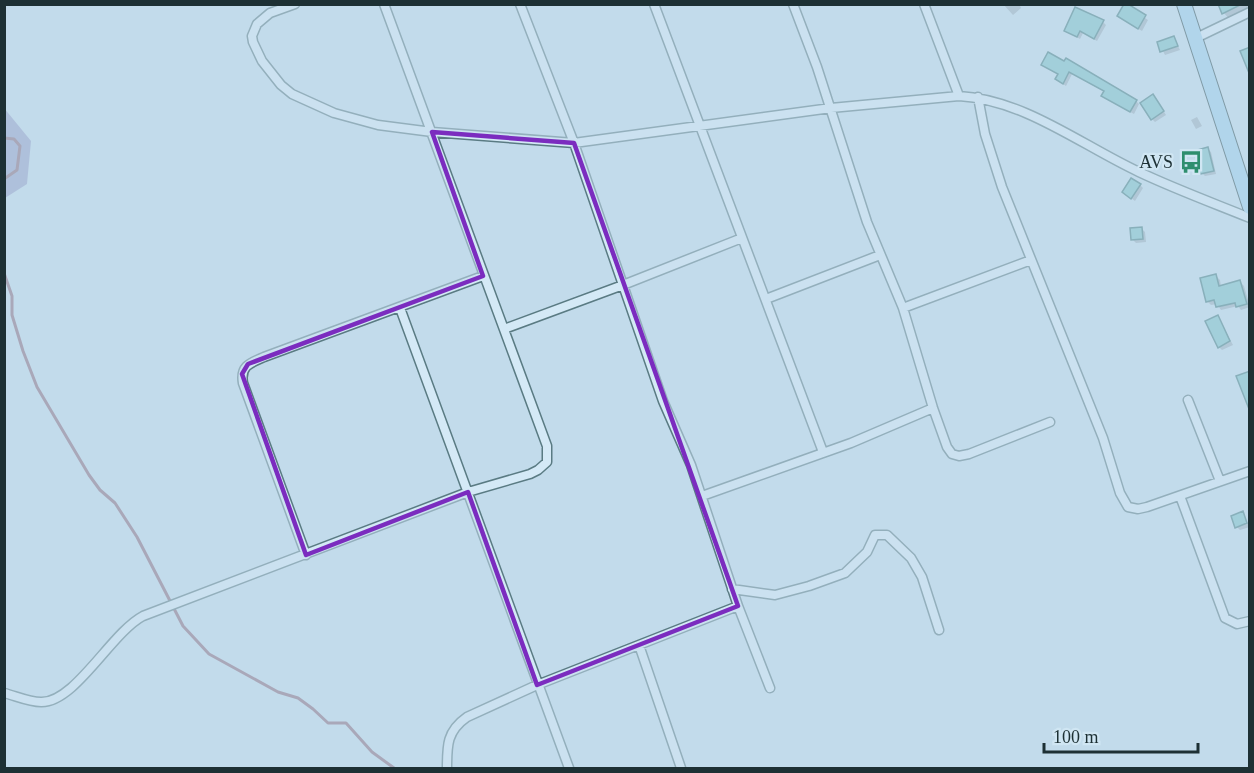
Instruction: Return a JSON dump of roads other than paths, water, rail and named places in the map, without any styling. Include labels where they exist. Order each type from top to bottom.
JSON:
[{"type":"main road","points":[[1184,4],[1250,207]]},
{"type":"street","points":[[295,4],[270,13],[261,19],[254,30],[252,36],[262,61],[281,85],[310,104],[378,125],[574,144],[831,108],[959,96],[978,97],[1040,118],[1139,172],[1250,218]]},
{"type":"street","points":[[4,693],[36,702],[50,701],[63,694],[79,680],[135,620],[468,492],[530,474],[547,462],[547,446],[384,4]]},
{"type":"street","points":[[520,4],[574,144],[663,401],[702,496],[738,606],[770,688]]},
{"type":"street","points":[[654,4],[823,452]]},
{"type":"street","points":[[793,4],[831,108],[855,188],[903,308],[947,447],[952,454],[959,456],[969,454],[1050,422]]},
{"type":"street","points":[[924,4],[959,96]]},
{"type":"street","points":[[1194,39],[1250,12]]},
{"type":"street","points":[[978,97],[992,157],[1103,438],[1126,505],[1138,509],[1250,471]]},
{"type":"street","points":[[504,329],[742,238]]},
{"type":"street","points":[[766,299],[880,255]]},
{"type":"street","points":[[903,308],[1031,260]]},
{"type":"street","points":[[306,555],[243,383],[244,369],[248,364],[264,357],[483,276]]},
{"type":"street","points":[[400,308],[569,768]]},
{"type":"street","points":[[1188,400],[1220,481]]},
{"type":"street","points":[[702,496],[851,443],[933,408]]},
{"type":"street","points":[[1180,496],[1225,618],[1237,624],[1250,621]]},
{"type":"street","points":[[732,589],[775,595],[809,586],[845,573],[867,552],[875,535],[887,535],[911,558],[922,577],[939,630]]},
{"type":"street","points":[[447,768],[450,735],[460,723],[537,685],[738,606]]},
{"type":"street","points":[[639,645],[681,768]]},
{"type":"waterway","points":[[4,138],[14,139],[20,146],[17,170],[4,179]]},
{"type":"waterway","points":[[4,273],[12,296],[12,315],[37,387],[89,475],[100,490],[115,503],[137,537],[183,626],[209,654],[278,692],[298,698],[328,723],[346,723],[372,752],[394,768]]},
{"type":"place","name":"AVS","points":[[1191,162]]}]
